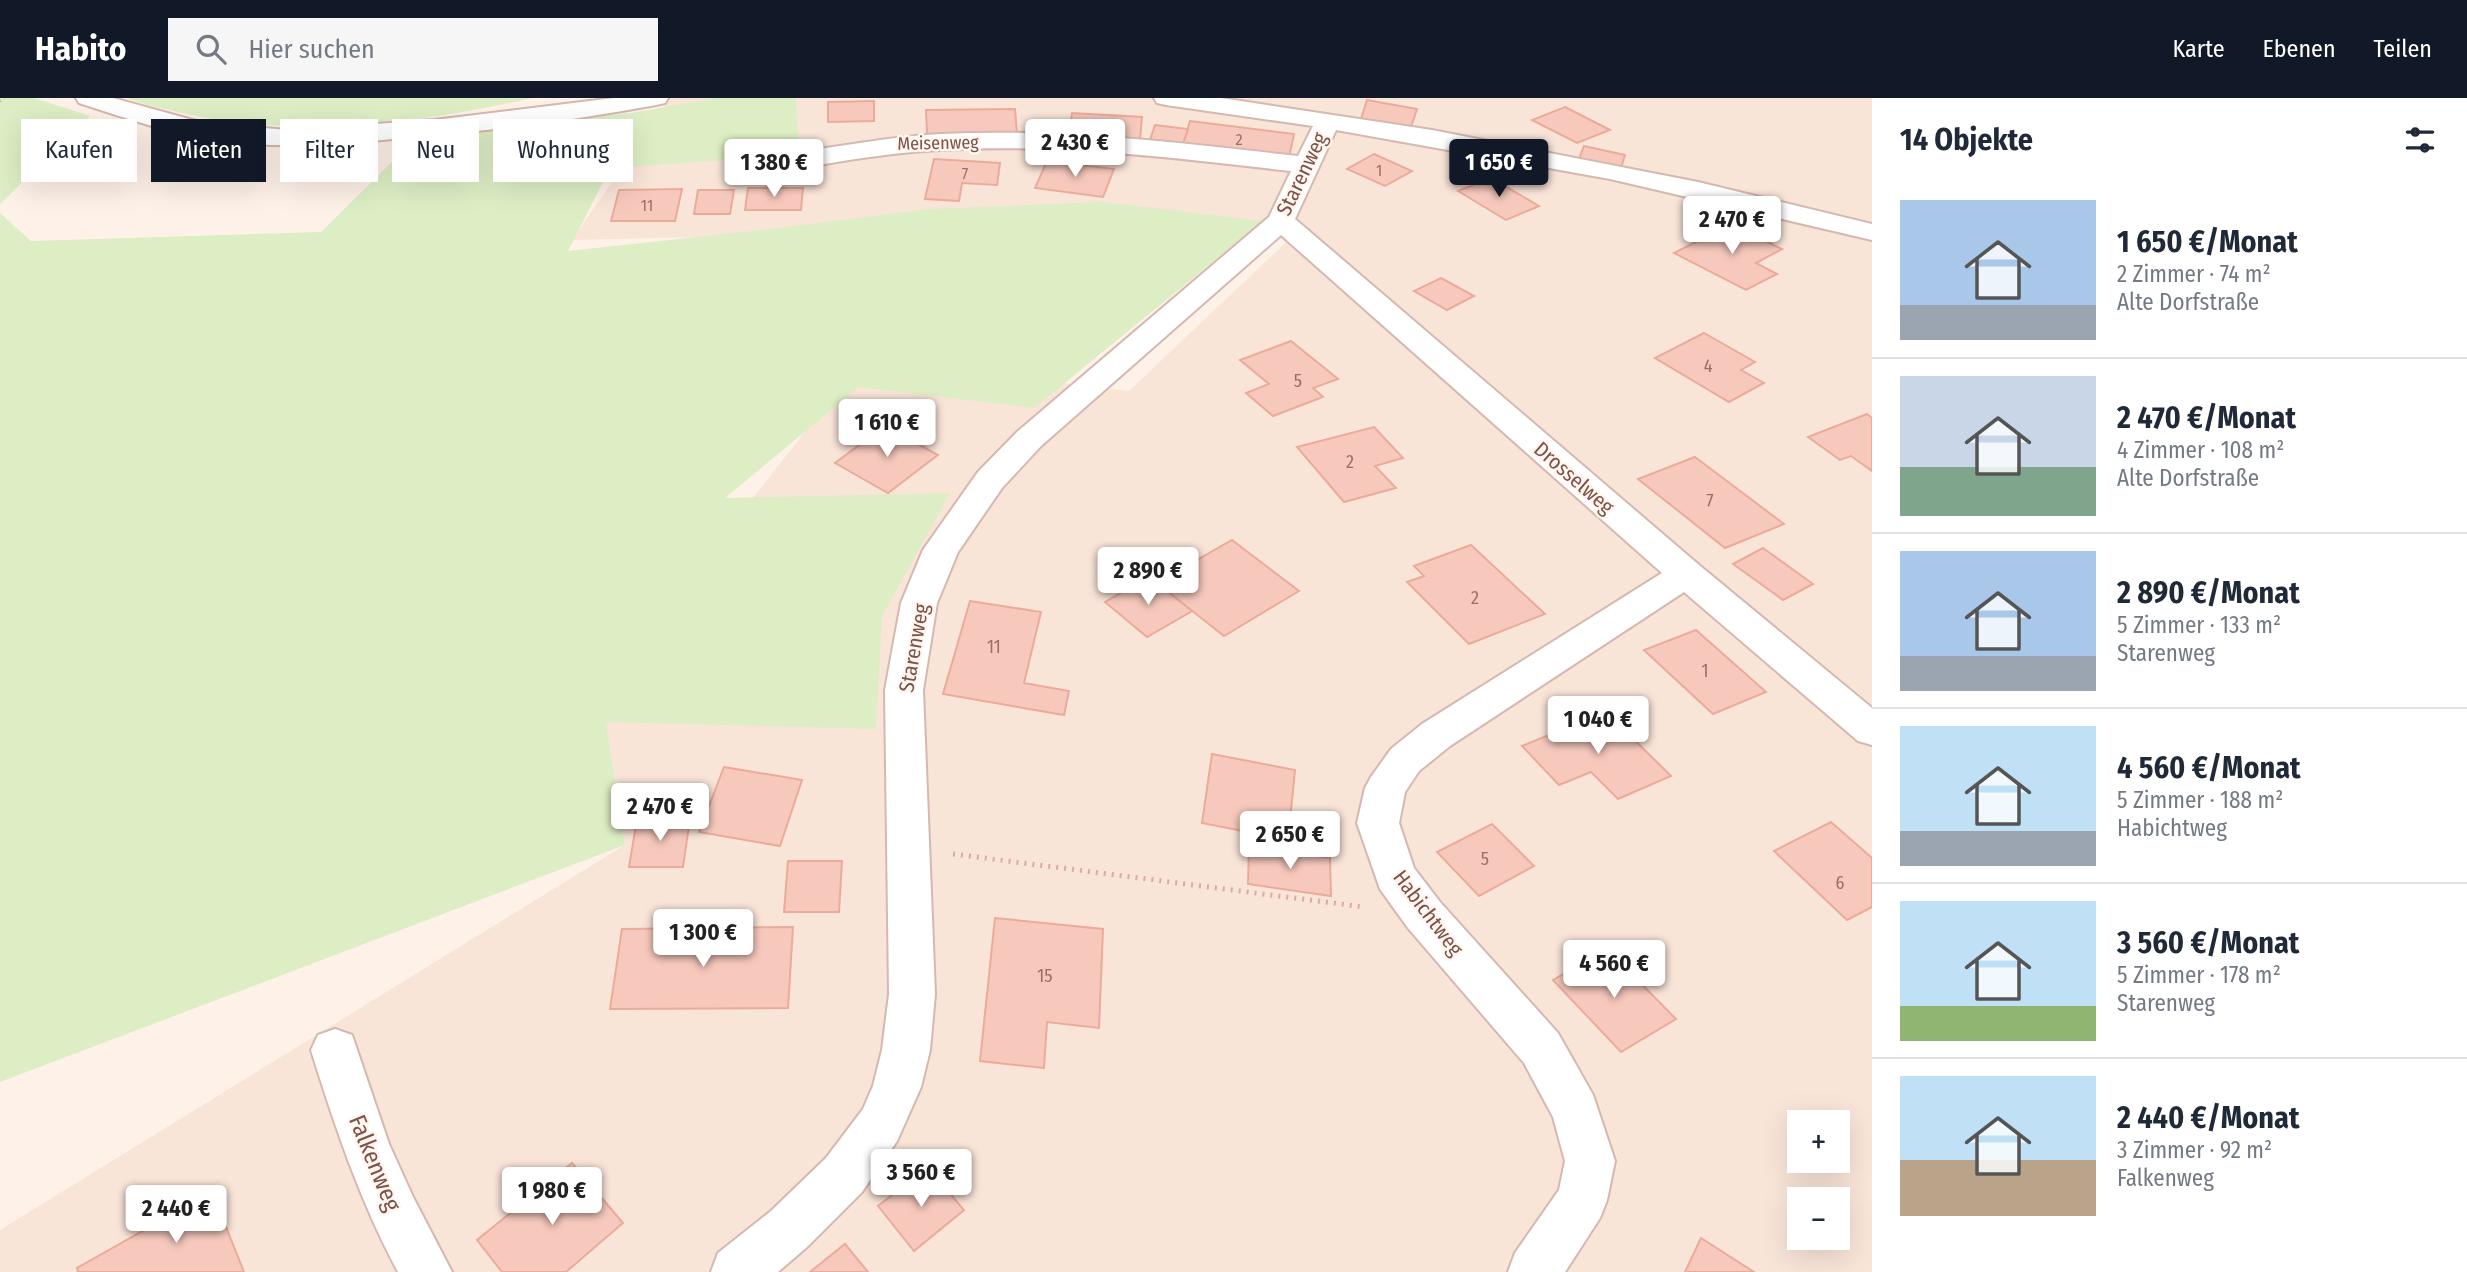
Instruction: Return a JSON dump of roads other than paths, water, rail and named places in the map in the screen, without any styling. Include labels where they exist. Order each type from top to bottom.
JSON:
[{"type":"street","points":[[88,98],[148,118],[202,130],[270,136],[398,131],[493,121]]},
{"type":"street","points":[[504,119],[583,98]]},
{"type":"street","points":[[512,119],[610,107],[656,98]]},
{"type":"street","points":[[1166,98],[1328,120],[1710,194],[1872,232]]},
{"type":"street","name":"Starenweg","points":[[737,1272],[789,1229],[844,1175],[880,1125],[897,1087],[906,1050],[912,994],[904,690],[919,603],[941,550],[990,480],[1029,439],[1281,221],[1328,120]]},
{"type":"street","name":"Meisenweg","points":[[819,157],[874,146],[918,142],[1055,143],[1097,144],[1309,165]]},
{"type":"street","name":"Drosselweg","points":[[1281,221],[1686,574],[1872,730]]},
{"type":"street","name":"Habichtweg","points":[[1534,1272],[1582,1200],[1590,1161],[1576,1111],[1541,1048],[1424,915],[1395,876],[1378,823],[1385,789],[1405,760],[1436,735],[1686,574]]},
{"type":"street","name":"Falkenweg","points":[[335,1050],[365,1145],[395,1215],[426,1272]]}]
